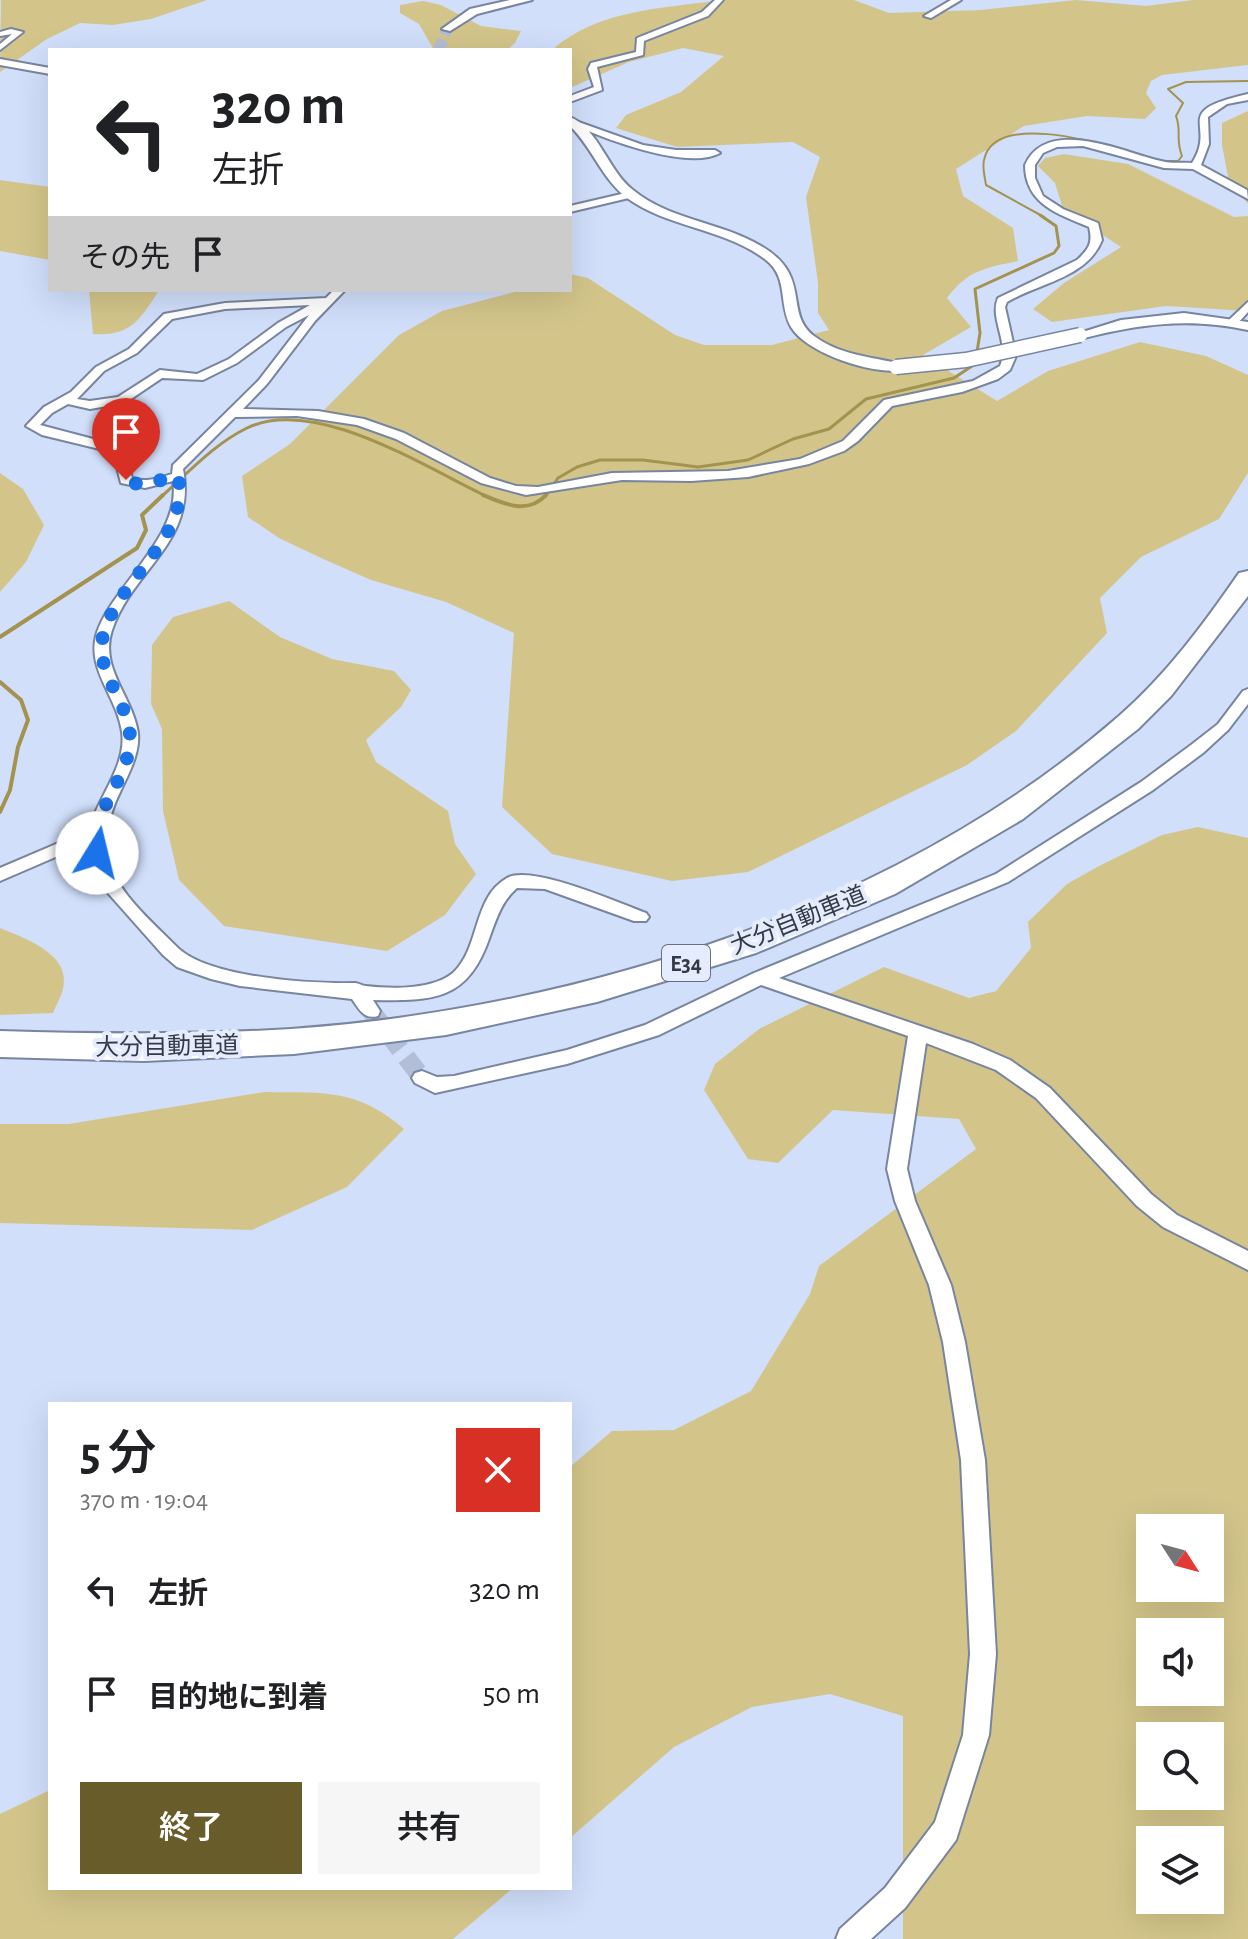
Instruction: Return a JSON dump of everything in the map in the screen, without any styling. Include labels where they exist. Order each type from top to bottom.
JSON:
[{"type":"highway","name":"大分自動車道","points":[[0,1044],[127,1048],[238,1045],[379,1032],[585,993],[691,962],[781,931],[862,896],[942,855],[1018,810],[1131,720],[1174,676],[1248,578]]},
{"type":"highway","name":"大分自動車道","points":[[0,1063],[106,1068],[236,1065],[383,1050],[498,1031],[592,1009],[700,979],[781,950],[875,911],[957,868],[1032,821],[1105,767],[1148,729],[1191,684],[1248,612]]},
{"type":"street","points":[[447,29],[465,15],[481,9],[527,0]]},
{"type":"street","points":[[572,98],[599,88],[592,69],[594,65],[640,53],[640,40],[705,14],[719,0]]},
{"type":"street","points":[[928,16],[957,0]]},
{"type":"street","points":[[0,34],[19,32],[0,48]]},
{"type":"street","points":[[0,62],[48,71]]},
{"type":"street","points":[[1195,166],[1203,156],[1201,121],[1204,112],[1215,105],[1248,97]]},
{"type":"street","points":[[572,120],[613,141],[641,149],[715,153]]},
{"type":"street","points":[[572,120],[630,195],[770,257],[788,275],[792,313],[800,330],[831,350],[861,360],[896,367],[946,364],[1145,318],[1200,317],[1248,326]]},
{"type":"street","points":[[233,413],[308,412],[363,422],[401,436],[470,474],[518,491],[611,477],[693,477],[754,471],[813,458],[842,447],[860,433],[878,409],[888,403],[986,382],[1005,370],[1010,358],[1000,307],[1002,300],[1073,268],[1095,252],[1098,243],[1094,225],[1036,198],[1032,191],[1031,163],[1035,154],[1055,144],[1069,143],[1169,166],[1195,166],[1248,196]]},
{"type":"street","points":[[572,209],[630,195]]},
{"type":"street","points":[[338,292],[284,351],[263,382],[177,468],[181,491],[177,513],[122,596],[104,632],[102,649],[108,682],[130,733],[125,761],[97,833],[97,853],[107,880],[180,961],[216,974],[320,991],[389,993],[431,991],[451,985],[471,961],[500,893],[513,882],[546,883],[640,917]]},
{"type":"street","points":[[67,400],[90,405],[121,400],[160,374],[199,378],[233,361],[282,325],[328,301]]},
{"type":"street","points":[[178,476],[150,484],[132,483],[126,480],[120,455],[112,448],[32,426],[48,410],[86,386],[100,369],[133,351],[162,320],[177,312],[225,306],[328,301]]},
{"type":"street","points":[[1233,322],[1248,305]]},
{"type":"street","points":[[422,1078],[435,1085],[454,1083],[602,1047],[652,1030],[760,978],[1002,878],[1147,786],[1197,749],[1223,727],[1248,694]]},
{"type":"street","points":[[0,875],[97,833]]},
{"type":"street","points":[[760,978],[918,1035],[966,1049],[1003,1065],[1043,1093],[1144,1200],[1170,1221],[1248,1261]]},
{"type":"street","points":[[355,990],[371,1011]]},
{"type":"street","points":[[850,1939],[895,1898],[946,1830],[976,1735],[983,1654],[973,1460],[954,1342],[940,1285],[905,1201],[897,1169],[918,1035]]},
{"type":"shaded area","points":[[1,0],[207,0],[151,19],[113,25],[80,23],[47,39],[0,72]]},
{"type":"shaded area","points":[[723,0],[854,0],[889,13],[981,10],[1076,0],[1146,6],[1193,0],[1248,0],[1248,65],[1162,75],[1151,81],[1146,93],[1156,108],[1145,119],[1087,116],[1024,126],[956,169],[963,196],[1013,228],[1018,261],[978,272],[962,281],[947,298],[971,327],[923,355],[997,401],[1048,371],[1140,342],[1206,356],[1248,375],[1248,473],[1219,519],[1141,557],[1100,598],[1107,633],[1016,731],[967,765],[748,872],[672,881],[552,854],[502,807],[514,633],[446,602],[371,580],[279,538],[248,517],[242,476],[290,444],[399,335],[442,311],[514,292],[572,292],[572,274],[588,278],[675,335],[704,345],[772,345],[829,330],[818,313],[818,283],[806,197],[820,157],[793,142],[677,147],[616,128],[626,115],[681,92],[724,56],[683,48],[629,62],[572,87],[572,48],[555,48],[590,26],[611,18]]},
{"type":"shaded area","points":[[423,1],[441,5],[481,26],[521,31],[509,48],[433,48],[419,24],[400,13],[400,5]]},
{"type":"shaded area","points":[[1248,111],[1248,204],[1228,177],[1222,145],[1222,123]]},
{"type":"shaded area","points":[[1064,154],[1128,164],[1234,217],[1248,216],[1248,311],[1166,306],[1052,322],[1033,309],[1064,283],[1121,247],[1063,209],[1055,183],[1038,166],[1045,158]]},
{"type":"shaded area","points":[[0,180],[48,187],[48,260],[0,251]]},
{"type":"shaded area","points":[[89,292],[158,292],[133,324],[116,332],[93,334]]},
{"type":"shaded area","points":[[0,473],[23,489],[44,525],[26,562],[0,592]]},
{"type":"shaded area","points":[[229,601],[280,637],[332,659],[394,671],[411,690],[401,707],[366,740],[376,762],[448,811],[455,844],[476,874],[445,915],[387,951],[224,926],[179,880],[163,811],[162,729],[151,704],[152,645],[173,617]]},
{"type":"shaded area","points":[[1198,827],[1248,838],[1248,1939],[903,1939],[903,1716],[830,1694],[752,1707],[674,1747],[572,1836],[572,1465],[612,1431],[674,1430],[751,1391],[810,1294],[819,1266],[976,1149],[959,1119],[833,1110],[778,1163],[748,1159],[704,1090],[715,1064],[759,1029],[884,967],[969,998],[996,991],[1031,948],[1028,922],[1067,884],[1162,835]]},
{"type":"shaded area","points":[[0,928],[44,949],[60,966],[64,977],[63,989],[53,1013],[0,1015]]},
{"type":"shaded area","points":[[264,1092],[322,1093],[355,1100],[371,1106],[404,1129],[347,1187],[252,1230],[0,1223],[0,1124],[69,1124]]},
{"type":"shaded area","points":[[48,1791],[48,1890],[511,1890],[453,1939],[0,1939],[0,1814]]},
{"type":"waterway","points":[[1158,161],[1178,161],[1182,156],[1176,116],[1183,103],[1168,89],[1186,82],[1248,81]]},
{"type":"waterway","points":[[1044,217],[986,185],[983,163],[992,145],[1006,137],[1048,134],[1126,151]]},
{"type":"waterway","points":[[545,497],[558,478],[577,467],[600,460],[643,460],[698,467],[748,460],[793,439],[829,429],[866,399],[954,378],[975,364],[980,333],[975,289],[1054,253],[1059,246],[1056,226],[1040,215]]},
{"type":"waterway","points":[[161,497],[223,442],[247,428],[274,420],[305,421],[370,439],[487,496]]},
{"type":"waterway","points":[[0,637],[137,548],[146,530],[142,515],[163,495]]},
{"type":"waterway","points":[[483,495],[487,496]]},
{"type":"waterway","points":[[487,496],[524,506],[532,505],[546,495]]},
{"type":"waterway","points":[[0,682],[21,700],[28,720],[18,747],[10,790],[0,812]]},
{"type":"tunnel","points":[[440,48],[447,29]]},
{"type":"tunnel","points":[[371,1011],[422,1078]]},
{"type":"route","points":[[97,853],[96,832],[125,761],[130,733],[108,682],[102,649],[104,632],[122,596],[177,513],[181,491],[178,476],[140,485],[126,480]]}]
